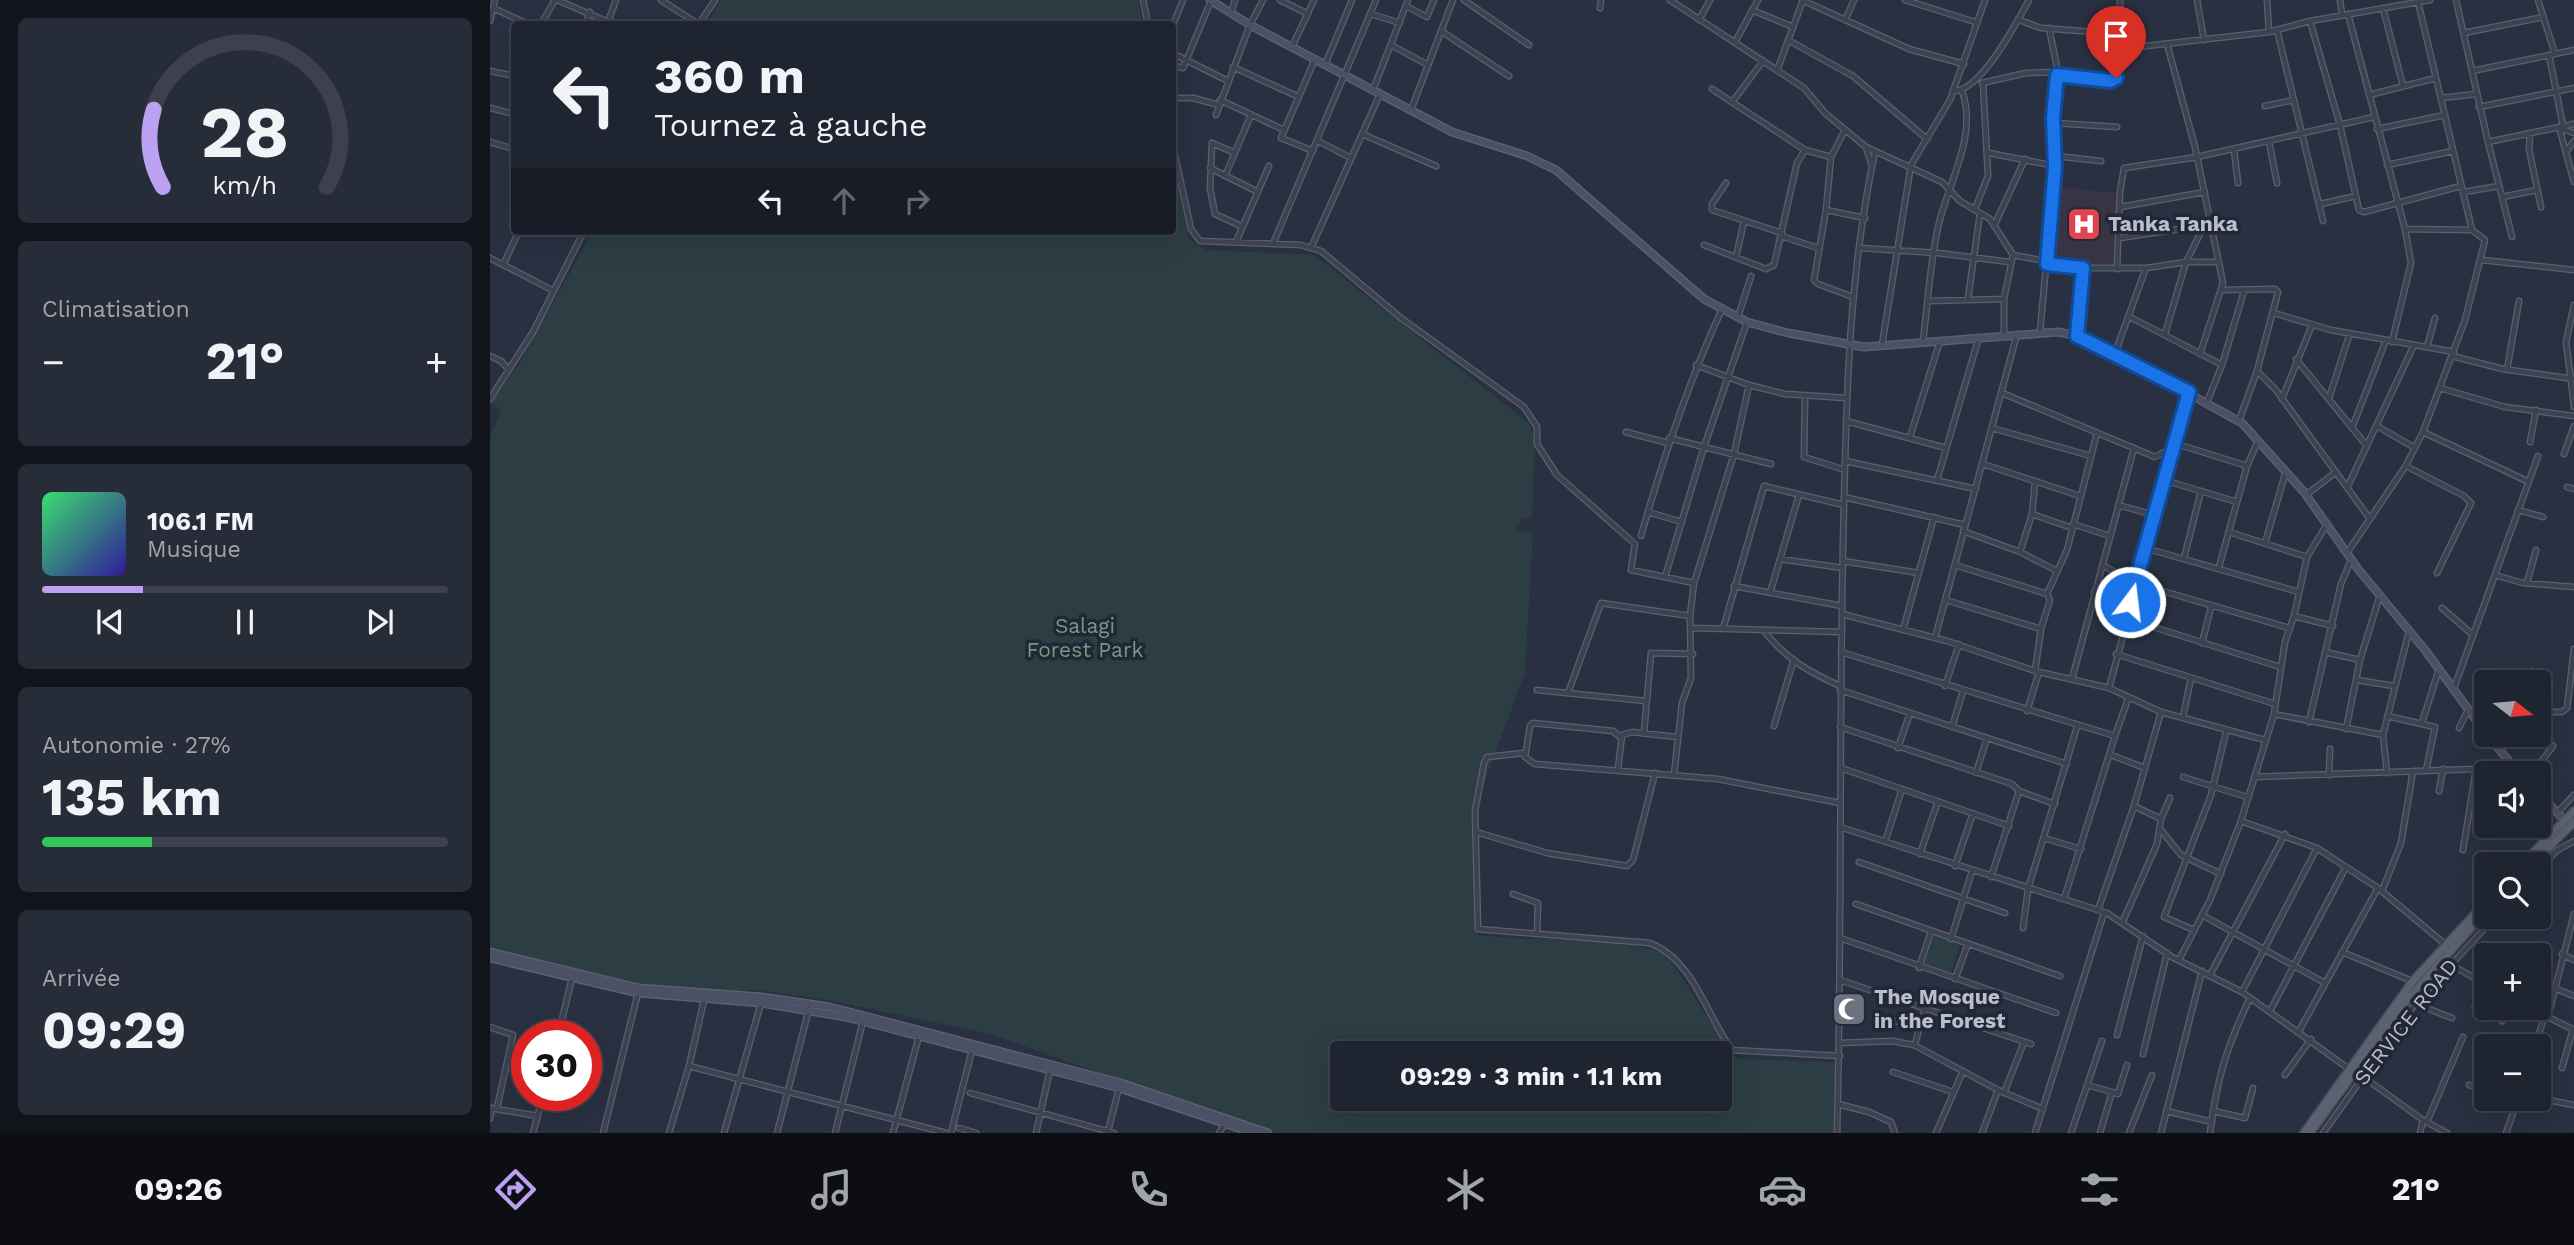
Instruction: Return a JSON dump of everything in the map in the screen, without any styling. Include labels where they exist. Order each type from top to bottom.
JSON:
[{"type":"main road","points":[[2534,852],[2574,811]]},
{"type":"main road","points":[[2544,852],[2574,822]]},
{"type":"main road","points":[[2310,1133],[2413,982],[2474,915]]},
{"type":"main road","points":[[2304,1133],[2440,959],[2474,928]]},
{"type":"street","points":[[490,21],[495,0]]},
{"type":"street","points":[[543,21],[556,0],[607,21]]},
{"type":"street","points":[[611,21],[616,0]]},
{"type":"street","points":[[661,0],[694,21]]},
{"type":"street","points":[[701,21],[715,0]]},
{"type":"street","points":[[1143,0],[1147,21]]},
{"type":"street","points":[[1174,21],[1183,0]]},
{"type":"street","points":[[1176,66],[1183,68],[1210,0],[1250,25],[1452,132],[1527,156],[1556,170],[1648,253],[1704,299],[1747,322],[1848,345],[1882,346],[2040,332],[2077,336],[2115,353],[2207,401],[2239,421],[2306,495],[2351,559],[2454,688],[2474,717]]},
{"type":"street","points":[[1231,13],[1235,0]]},
{"type":"street","points":[[1216,115],[1250,25],[1263,0]]},
{"type":"street","points":[[1279,0],[1308,14]]},
{"type":"street","points":[[1292,47],[1314,0]]},
{"type":"street","points":[[1325,65],[1352,0]]},
{"type":"street","points":[[1273,244],[1376,0]]},
{"type":"street","points":[[1311,248],[1362,134],[1407,3],[1427,17],[1434,0]]},
{"type":"street","points":[[1411,110],[1453,0]]},
{"type":"street","points":[[1464,0],[1529,45]]},
{"type":"street","points":[[1600,8],[1601,0]]},
{"type":"street","points":[[1670,0],[1778,68],[1804,88],[1825,113],[1866,146],[1942,182],[1994,226],[2013,255],[2047,264],[2083,268],[2146,268],[2186,262],[2219,262]]},
{"type":"street","points":[[1699,20],[1710,0]]},
{"type":"street","points":[[1735,42],[1758,0]]},
{"type":"street","points":[[1778,68],[1802,0],[1909,49],[1964,64]]},
{"type":"street","points":[[1846,18],[1854,0]]},
{"type":"street","points":[[1905,0],[1975,22]]},
{"type":"street","points":[[1882,346],[1910,165],[1954,91],[1984,0]]},
{"type":"street","points":[[1954,91],[1962,91],[1974,83],[2029,0]]},
{"type":"street","points":[[1974,83],[2025,74],[2057,73],[2114,81],[2120,49],[2120,0]]},
{"type":"street","points":[[2197,0],[2204,40]]},
{"type":"street","points":[[2267,0],[2270,32]]},
{"type":"street","points":[[2340,0],[2387,165],[2410,263],[2392,342]]},
{"type":"street","points":[[2120,49],[2270,32],[2310,21],[2430,0]]},
{"type":"street","points":[[2456,0],[2479,107],[2512,237]]},
{"type":"street","points":[[2538,0],[2552,54],[2565,153],[2574,181]]},
{"type":"street","points":[[2347,552],[2406,466],[2423,432],[2453,354],[2482,260],[2484,240],[2472,229],[2418,2]]},
{"type":"street","points":[[2383,8],[2403,86]]},
{"type":"street","points":[[495,9],[521,21]]},
{"type":"street","points":[[1752,10],[1793,27]]},
{"type":"street","points":[[586,21],[590,12]]},
{"type":"street","points":[[1371,14],[1400,23]]},
{"type":"street","points":[[2464,33],[2543,18]]},
{"type":"street","points":[[2018,19],[2049,28],[2120,34]]},
{"type":"street","points":[[2310,21],[2362,212],[2461,186]]},
{"type":"street","points":[[2040,332],[2056,156],[2054,123],[2057,73],[2049,28]]},
{"type":"street","points":[[2277,30],[2323,222]]},
{"type":"street","points":[[1441,31],[1509,76]]},
{"type":"street","points":[[1788,40],[1853,76],[1927,139]]},
{"type":"street","points":[[2167,44],[2197,158],[2219,262],[2221,290],[2200,354]]},
{"type":"street","points":[[1391,45],[1429,65]]},
{"type":"street","points":[[2472,71],[2574,50]]},
{"type":"street","points":[[1176,55],[1228,81]]},
{"type":"street","points":[[1313,151],[1281,138],[1315,59]]},
{"type":"street","points":[[1732,101],[1763,61]]},
{"type":"street","points":[[1233,67],[1299,97]]},
{"type":"street","points":[[490,71],[511,75]]},
{"type":"street","points":[[2368,95],[2436,78]]},
{"type":"street","points":[[1968,299],[1978,211],[1988,176],[1989,153],[1983,83]]},
{"type":"street","points":[[2479,107],[2574,88]]},
{"type":"street","points":[[1712,89],[1805,150],[1831,156]]},
{"type":"street","points":[[1923,341],[1940,221],[1963,149],[1965,100],[1962,91]]},
{"type":"street","points":[[2441,98],[2476,93]]},
{"type":"street","points":[[1176,98],[1219,103],[1284,130]]},
{"type":"street","points":[[2265,106],[2294,100]]},
{"type":"street","points":[[490,108],[511,113]]},
{"type":"street","points":[[1225,176],[1251,115]]},
{"type":"street","points":[[2377,129],[2445,115]]},
{"type":"street","points":[[2117,269],[2124,168],[2197,158],[2374,117]]},
{"type":"street","points":[[2054,123],[2117,127]]},
{"type":"street","points":[[2488,142],[2574,124]]},
{"type":"street","points":[[2561,127],[2574,134]]},
{"type":"street","points":[[1845,130],[1831,156],[1815,283],[1853,298]]},
{"type":"street","points":[[2530,133],[2529,149],[2541,207]]},
{"type":"street","points":[[1362,134],[1436,166]]},
{"type":"street","points":[[1318,141],[1351,158]]},
{"type":"street","points":[[490,142],[511,148]]},
{"type":"street","points":[[2269,142],[2277,183]]},
{"type":"street","points":[[2565,153],[2574,142]]},
{"type":"street","points":[[1235,153],[1212,143],[1210,168],[1215,214],[1243,227]]},
{"type":"street","points":[[1866,146],[1872,167]]},
{"type":"street","points":[[1704,245],[1766,269],[1771,267],[1782,234],[1797,163],[1805,150]]},
{"type":"street","points":[[2234,150],[2238,183]]},
{"type":"street","points":[[2387,165],[2453,151]]},
{"type":"street","points":[[1837,1133],[1840,1056],[1840,688],[1848,345],[1875,152]]},
{"type":"street","points":[[1989,153],[2055,166]]},
{"type":"street","points":[[2056,156],[2101,161]]},
{"type":"street","points":[[1176,158],[1195,236],[1200,241],[1273,244],[1321,251],[1401,317],[1524,407],[1537,427],[1536,444],[1557,475],[1632,538],[1635,552],[1631,570],[1694,583]]},
{"type":"street","points":[[1994,226],[2025,159]]},
{"type":"street","points":[[1236,243],[1269,166]]},
{"type":"street","points":[[1210,168],[1258,192]]},
{"type":"street","points":[[1726,183],[1711,208],[1715,212],[1818,248]]},
{"type":"street","points":[[2463,192],[2499,186]]},
{"type":"street","points":[[2502,197],[2537,190]]},
{"type":"street","points":[[2120,206],[2205,192]]},
{"type":"street","points":[[2320,204],[2356,197]]},
{"type":"street","points":[[1826,210],[1865,218]]},
{"type":"street","points":[[1736,257],[1744,222]]},
{"type":"street","points":[[2120,238],[2211,224]]},
{"type":"street","points":[[2165,334],[2186,262],[2204,226]]},
{"type":"street","points":[[2404,229],[2472,229]]},
{"type":"street","points":[[505,263],[517,235]]},
{"type":"street","points":[[491,394],[544,312],[552,290],[582,235]]},
{"type":"street","points":[[1860,248],[2009,262]]},
{"type":"street","points":[[2004,334],[2004,299],[2009,262],[2013,255]]},
{"type":"street","points":[[491,260],[505,263],[552,290]]},
{"type":"street","points":[[2482,260],[2574,270]]},
{"type":"street","points":[[2077,336],[2083,268]]},
{"type":"street","points":[[2115,353],[2146,268]]},
{"type":"street","points":[[1738,317],[1751,276]]},
{"type":"street","points":[[2221,290],[2275,289],[2278,292],[2257,370],[2239,421]]},
{"type":"street","points":[[2207,401],[2222,365],[2244,291]]},
{"type":"street","points":[[1929,301],[2004,299]]},
{"type":"street","points":[[2507,370],[2519,300]]},
{"type":"street","points":[[2574,305],[2567,342],[2574,407]]},
{"type":"street","points":[[1641,537],[1668,441],[1696,365],[1722,309]]},
{"type":"street","points":[[2274,313],[2312,326],[2427,347],[2507,370],[2572,379]]},
{"type":"street","points":[[2130,317],[2222,365]]},
{"type":"street","points":[[2427,347],[2435,318]]},
{"type":"street","points":[[1665,577],[1704,447],[1747,322]]},
{"type":"street","points":[[2282,399],[2296,359],[2312,326]]},
{"type":"street","points":[[2329,398],[2350,333]]},
{"type":"street","points":[[1935,638],[2018,334]]},
{"type":"street","points":[[1937,480],[1980,336]]},
{"type":"street","points":[[1910,437],[1941,339]]},
{"type":"street","points":[[2352,428],[2386,340]]},
{"type":"street","points":[[2347,488],[2414,345]]},
{"type":"street","points":[[490,356],[501,361],[509,370]]},
{"type":"street","points":[[2296,359],[2367,446]]},
{"type":"street","points":[[1696,365],[1749,385],[1805,395],[1847,398]]},
{"type":"street","points":[[2257,370],[2282,399],[2370,519]]},
{"type":"street","points":[[1674,775],[1676,737],[1682,703],[1691,678],[1693,654],[1690,616],[1694,583],[1734,454],[1749,385]]},
{"type":"street","points":[[2440,388],[2505,407],[2574,415]]},
{"type":"street","points":[[2109,688],[2135,583],[2189,392]]},
{"type":"street","points":[[2002,393],[2169,463]]},
{"type":"street","points":[[1805,395],[1804,457],[1845,470]]},
{"type":"street","points":[[2530,442],[2536,410]]},
{"type":"street","points":[[1846,421],[1946,448]]},
{"type":"street","points":[[2377,426],[2415,448]]},
{"type":"street","points":[[2564,454],[2574,426]]},
{"type":"street","points":[[1992,428],[2091,456]]},
{"type":"street","points":[[1626,432],[1704,447],[1771,464]]},
{"type":"street","points":[[2423,432],[2529,482]]},
{"type":"street","points":[[2027,711],[2037,672],[2041,629],[2050,600],[2047,594],[2055,570],[2067,550],[2097,433]]},
{"type":"street","points":[[2219,567],[2247,466],[2258,441]]},
{"type":"street","points":[[2155,457],[2173,445],[2247,466]]},
{"type":"street","points":[[2073,679],[2134,448]]},
{"type":"street","points":[[2454,688],[2538,456]]},
{"type":"street","points":[[1845,460],[1976,489]]},
{"type":"street","points":[[1983,464],[2080,496]]},
{"type":"street","points":[[2406,466],[2464,496],[2471,503],[2437,573]]},
{"type":"street","points":[[2265,543],[2286,471]]},
{"type":"street","points":[[2306,495],[2336,472]]},
{"type":"street","points":[[2164,480],[2237,502]]},
{"type":"street","points":[[2020,552],[2032,514],[2035,482]]},
{"type":"street","points":[[1723,629],[1761,489],[1766,485],[1844,506]]},
{"type":"street","points":[[2567,487],[2574,489]]},
{"type":"street","points":[[2184,558],[2201,491]]},
{"type":"street","points":[[1770,593],[1799,495]]},
{"type":"street","points":[[1844,498],[1965,525]]},
{"type":"street","points":[[2118,505],[2154,514]]},
{"type":"street","points":[[2518,510],[2543,517]]},
{"type":"street","points":[[1648,512],[1682,522]]},
{"type":"street","points":[[2032,514],[2110,536]]},
{"type":"street","points":[[1903,630],[1934,517]]},
{"type":"street","points":[[2179,960],[2221,874],[2241,821],[2274,714],[2280,667],[2307,557],[2326,524]]},
{"type":"street","points":[[1963,531],[2020,552],[2055,570]]},
{"type":"street","points":[[2229,532],[2307,557]]},
{"type":"street","points":[[2145,548],[2300,592]]},
{"type":"street","points":[[2527,583],[2536,550]]},
{"type":"street","points":[[1780,559],[1843,568]]},
{"type":"street","points":[[2309,722],[2341,584],[2351,559]]},
{"type":"street","points":[[1843,561],[1919,573]]},
{"type":"street","points":[[1955,565],[2047,594]]},
{"type":"street","points":[[2102,565],[2135,583],[2289,628]]},
{"type":"street","points":[[2496,575],[2527,583],[2574,587]]},
{"type":"street","points":[[1734,586],[1842,606]]},
{"type":"street","points":[[2094,592],[2130,602]]},
{"type":"street","points":[[2346,729],[2360,660],[2380,595]]},
{"type":"street","points":[[1946,600],[2041,629]]},
{"type":"street","points":[[1568,693],[1601,603],[1690,616]]},
{"type":"street","points":[[2202,643],[2211,607]]},
{"type":"street","points":[[2442,608],[2474,635]]},
{"type":"street","points":[[1842,614],[1959,644],[2037,672],[2109,688],[2161,712],[2226,732],[2265,740]]},
{"type":"street","points":[[2294,617],[2333,626]]},
{"type":"street","points":[[2126,618],[2280,667]]},
{"type":"street","points":[[1691,628],[1842,632]]},
{"type":"street","points":[[1765,631],[1793,662],[1840,688],[2067,764]]},
{"type":"street","points":[[2387,774],[2383,735],[2409,631]]},
{"type":"street","points":[[1945,686],[1959,644]]},
{"type":"street","points":[[2552,712],[2562,712],[2567,708],[2574,649]]},
{"type":"street","points":[[1841,652],[2077,727],[2115,736]]},
{"type":"street","points":[[2325,652],[2360,660]]},
{"type":"street","points":[[1644,733],[1651,653],[1693,654]]},
{"type":"street","points":[[2116,654],[2275,704]]},
{"type":"street","points":[[1774,726],[1793,662]]},
{"type":"street","points":[[2422,723],[2439,669]]},
{"type":"street","points":[[2183,717],[2192,678]]},
{"type":"street","points":[[2356,680],[2394,686]]},
{"type":"street","points":[[1538,690],[1646,701]]},
{"type":"street","points":[[1952,727],[1963,691]]},
{"type":"street","points":[[2064,899],[2128,699]]},
{"type":"street","points":[[2459,728],[2468,709]]},
{"type":"street","points":[[2098,910],[2134,806],[2161,712]]},
{"type":"street","points":[[1898,748],[1910,713]]},
{"type":"street","points":[[2274,714],[2383,735]]},
{"type":"street","points":[[2387,716],[2435,727],[2426,771]]},
{"type":"street","points":[[1524,753],[1534,723],[1613,730],[1620,737],[1618,769]]},
{"type":"street","points":[[1840,727],[2012,784],[2019,791],[2055,804]]},
{"type":"street","points":[[2023,929],[2028,889],[2077,727]]},
{"type":"street","points":[[1620,737],[1632,732],[1676,737]]},
{"type":"street","points":[[2194,930],[2164,916],[2188,859],[2226,732]]},
{"type":"street","points":[[1976,773],[1987,738]]},
{"type":"street","points":[[2542,761],[2553,746]]},
{"type":"street","points":[[2496,747],[2508,761]]},
{"type":"street","points":[[2329,775],[2330,750]]},
{"type":"street","points":[[1524,753],[1531,763],[1618,769],[1742,783],[1840,803]]},
{"type":"street","points":[[1524,753],[1485,760],[1475,811],[1477,927],[1481,930],[1622,939],[1657,946],[1683,970],[1730,1048],[1736,1052],[1840,1056]]},
{"type":"street","points":[[2111,755],[2145,768]]},
{"type":"street","points":[[1840,768],[2009,826]]},
{"type":"street","points":[[2439,791],[2442,769]]},
{"type":"street","points":[[2254,777],[2474,769]]},
{"type":"street","points":[[2299,1031],[2380,890],[2401,844],[2413,771]]},
{"type":"street","points":[[1475,832],[1547,853],[1628,866],[1635,852],[1655,773]]},
{"type":"street","points":[[2183,777],[2247,797]]},
{"type":"street","points":[[2463,850],[2474,781]]},
{"type":"street","points":[[1885,842],[1902,789]]},
{"type":"street","points":[[1991,877],[2019,791]]},
{"type":"street","points":[[2557,812],[2574,795]]},
{"type":"street","points":[[2123,921],[2157,844],[2161,819],[2171,798]]},
{"type":"street","points":[[1920,854],[1938,801]]},
{"type":"street","points":[[2134,806],[2161,819]]},
{"type":"street","points":[[2551,806],[2565,821]]},
{"type":"street","points":[[1955,866],[1973,813]]},
{"type":"street","points":[[2241,821],[2286,834],[2317,848],[2380,890],[2446,945]]},
{"type":"street","points":[[1840,827],[2098,910],[2123,921],[2179,960],[2242,992],[2425,1121],[2447,1133]]},
{"type":"street","points":[[2160,829],[2181,855],[2221,874]]},
{"type":"street","points":[[2210,975],[2286,834]]},
{"type":"street","points":[[2044,838],[2081,849]]},
{"type":"street","points":[[2551,857],[2574,841]]},
{"type":"street","points":[[2242,992],[2317,848]]},
{"type":"street","points":[[1859,862],[2005,913]]},
{"type":"street","points":[[2270,1011],[2346,867]]},
{"type":"street","points":[[1951,939],[1972,871]]},
{"type":"street","points":[[1513,894],[1538,903],[1537,934]]},
{"type":"street","points":[[1856,904],[2060,976]]},
{"type":"street","points":[[2035,1133],[2104,913]]},
{"type":"street","points":[[2551,1000],[2574,914]]},
{"type":"street","points":[[2202,915],[2325,984]]},
{"type":"street","name":"SERVICE ROAD","points":[[2323,1133],[2400,1029],[2415,1004],[2478,929]]},
{"type":"street","points":[[1919,968],[1931,931]]},
{"type":"street","points":[[2117,1035],[2143,936]]},
{"type":"street","points":[[1840,938],[1919,968],[2056,1013]]},
{"type":"street","points":[[1955,979],[1968,944]]},
{"type":"street","points":[[2342,952],[2413,982]]},
{"type":"street","points":[[2143,1054],[2168,953]]},
{"type":"street","points":[[2562,954],[2574,960]]},
{"type":"street","points":[[490,955],[638,993],[761,1003],[809,1009],[863,1021],[1119,1088],[1254,1133]]},
{"type":"street","points":[[490,955],[639,988],[762,997],[830,1007],[1121,1083],[1268,1133]]},
{"type":"street","points":[[2440,959],[2474,978]]},
{"type":"street","points":[[2161,1133],[2202,971]]},
{"type":"street","points":[[562,1020],[572,978]]},
{"type":"street","points":[[1839,980],[2031,1044]]},
{"type":"street","points":[[2554,988],[2574,996]]},
{"type":"street","points":[[603,1133],[638,993]]},
{"type":"street","points":[[2210,1133],[2227,1048],[2250,998]]},
{"type":"street","points":[[669,1133],[690,1066],[704,1000]]},
{"type":"street","points":[[2407,1000],[2452,1018]]},
{"type":"street","points":[[724,1133],[761,1003]]},
{"type":"street","points":[[1914,1045],[1925,1008]]},
{"type":"street","points":[[777,1133],[809,1009]]},
{"type":"street","points":[[1882,1018],[1920,1027]]},
{"type":"street","points":[[2551,1018],[2573,1029],[2562,1068]]},
{"type":"street","points":[[835,1133],[863,1021]]},
{"type":"street","points":[[490,1027],[511,1033],[513,1038],[490,1118]]},
{"type":"street","points":[[894,1133],[919,1035]]},
{"type":"street","points":[[2420,1133],[2463,1037]]},
{"type":"street","points":[[2285,1075],[2311,1039]]},
{"type":"street","points":[[1839,1043],[1892,1041],[1914,1045],[2001,1091],[2043,1109]]},
{"type":"street","points":[[2071,1133],[2102,1041]]},
{"type":"street","points":[[1982,1133],[2024,1042]]},
{"type":"street","points":[[690,1066],[948,1133],[972,1050]]},
{"type":"street","points":[[2087,1085],[2118,1094],[2127,1065]]},
{"type":"street","points":[[1036,1133],[1050,1070]]},
{"type":"street","points":[[1937,1133],[1963,1071]]},
{"type":"street","points":[[1893,1072],[1953,1092]]},
{"type":"street","points":[[2129,1133],[2152,1075]]},
{"type":"street","points":[[2469,1085],[2474,1087]]},
{"type":"street","points":[[970,1093],[1110,1132],[1119,1088]]},
{"type":"street","points":[[2213,1111],[2245,1118],[2253,1088]]},
{"type":"street","points":[[2100,1133],[2112,1092]]},
{"type":"street","points":[[2551,1100],[2573,1105]]},
{"type":"street","points":[[1838,1104],[1869,1112],[1891,1122],[1895,1133]]},
{"type":"street","points":[[493,1108],[538,1116]]},
{"type":"street","points":[[533,1133],[539,1111]]},
{"type":"street","points":[[2166,1111],[2212,1122]]},
{"type":"street","points":[[2506,1133],[2514,1111]]},
{"type":"street","points":[[1219,1133],[1225,1123]]},
{"type":"street","points":[[959,1128],[976,1133]]},
{"type":"shaded area","name":"Tanka Tanka","points":[[2058,187],[2117,193],[2114,266],[2051,261],[2047,255]]},
{"type":"green space","points":[[721,0],[1138,0],[1142,21],[709,21]]},
{"type":"green space","name":"Salagi Forest Park","points":[[1176,177],[1189,240],[1207,250],[1314,255],[1529,423],[1535,438],[1532,518],[1522,518],[1521,523],[1516,524],[1516,532],[1533,531],[1525,672],[1472,816],[1478,935],[1589,941],[1654,950],[1666,957],[1675,967],[1722,1041],[1330,1041],[1330,1111],[1732,1111],[1732,1056],[1738,1059],[1835,1062],[1834,1133],[1267,1133],[991,1034],[827,1000],[763,991],[679,989],[633,982],[490,948],[490,438],[501,410],[492,402],[518,366],[591,235],[1176,235]]},
{"type":"green space","points":[[1933,933],[1961,943],[1951,973],[1923,963]]},
{"type":"place","name":"Tanka Tanka","points":[[2084,224]]},
{"type":"place","name":"The Mosque in the Forest","points":[[1849,1009]]},
{"type":"route","points":[[2116,78],[2110,81],[2057,75],[2053,118],[2056,156],[2047,264],[2083,268],[2077,336],[2189,392],[2130,602]]}]
